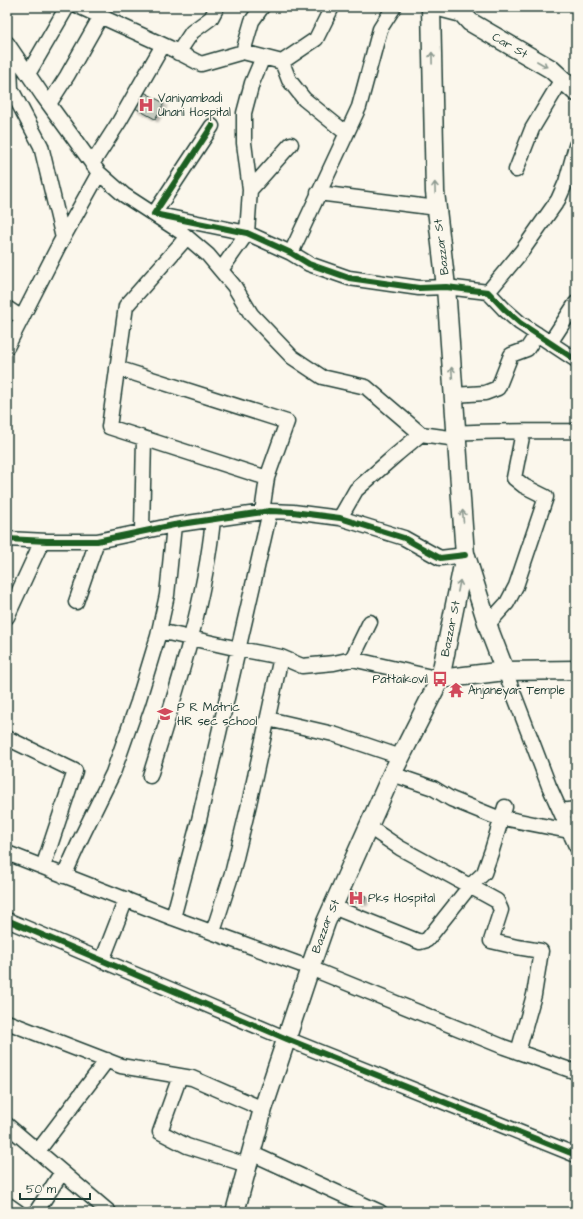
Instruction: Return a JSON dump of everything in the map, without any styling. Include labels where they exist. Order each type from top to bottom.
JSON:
[{"type":"main road","name":"Bazzar St","points":[[235,1212],[263,1109],[310,968],[333,907],[392,774],[440,679],[465,555],[446,286],[435,192],[431,7]]},
{"type":"main road","name":"Car St","points":[[439,7],[463,10],[470,22],[551,69],[571,85]]},
{"type":"main road","points":[[465,555],[505,671]]},
{"type":"main road","points":[[440,679],[505,671],[576,670]]},
{"type":"street","points":[[28,74],[67,7]]},
{"type":"street","points":[[80,7],[201,64],[243,52],[282,62],[316,39],[332,7]]},
{"type":"street","points":[[178,52],[192,32],[211,18],[217,7]]},
{"type":"street","points":[[243,52],[252,21],[262,7]]},
{"type":"street","points":[[290,253],[359,107],[380,29],[394,7]]},
{"type":"street","points":[[49,104],[67,76],[101,16]]},
{"type":"street","points":[[8,44],[49,104],[96,168],[124,195],[187,237],[208,255],[234,286],[251,314],[292,357],[322,377],[366,387],[421,434],[457,436],[482,432],[576,431]]},
{"type":"street","points":[[8,44],[11,89],[42,146],[63,238]]},
{"type":"street","points":[[7,347],[63,238],[119,122],[163,45]]},
{"type":"street","points":[[221,270],[247,233],[250,190],[244,144],[244,113],[252,83],[263,57]]},
{"type":"street","points":[[282,62],[290,80],[304,99],[346,133]]},
{"type":"street","points":[[516,170],[532,129],[571,85]]},
{"type":"street","points":[[154,214],[212,126]]},
{"type":"street","points":[[250,190],[291,144]]},
{"type":"street","points":[[488,292],[522,251],[558,200],[566,182],[576,146]]},
{"type":"street","points":[[318,193],[437,208]]},
{"type":"street","points":[[154,214],[247,233],[290,253],[309,264],[349,278],[419,288],[446,286],[488,292],[515,318],[536,334],[576,360]]},
{"type":"street","points":[[187,237],[126,306],[109,427],[267,478]]},
{"type":"street","points":[[550,343],[576,303]]},
{"type":"street","points":[[7,308],[22,318]]},
{"type":"street","points":[[454,395],[485,393],[498,388],[512,355],[527,349],[536,334]]},
{"type":"street","points":[[117,368],[287,422],[267,478],[266,512],[239,649],[199,820],[173,918]]},
{"type":"street","points":[[488,624],[507,603],[516,586],[546,497],[524,486],[514,478],[523,432]]},
{"type":"street","points":[[340,518],[356,490],[421,434]]},
{"type":"street","points":[[142,532],[144,439]]},
{"type":"street","points":[[7,539],[42,541],[97,541],[174,525],[266,512],[293,512],[340,518],[404,538],[440,558],[465,555]]},
{"type":"street","points":[[150,776],[174,700],[204,585],[213,520]]},
{"type":"street","points":[[64,876],[82,836],[114,773],[138,702],[159,631],[167,595],[174,525]]},
{"type":"street","points":[[7,617],[42,541]]},
{"type":"street","points":[[76,602],[97,541]]},
{"type":"street","points":[[352,659],[370,622]]},
{"type":"street","points":[[159,631],[281,657],[302,666],[334,663],[352,659],[440,679]]},
{"type":"street","points":[[213,932],[233,870],[281,657]]},
{"type":"street","points":[[505,671],[548,786],[576,846]]},
{"type":"street","points":[[268,719],[333,734],[401,757]]},
{"type":"street","points":[[7,738],[75,771],[43,867]]},
{"type":"street","points":[[392,774],[433,788],[451,800],[493,816],[504,813],[569,831]]},
{"type":"street","points":[[560,811],[576,809]]},
{"type":"street","points":[[333,907],[420,942],[427,940],[470,886],[484,873],[504,813]]},
{"type":"street","points":[[369,827],[400,848],[497,901],[501,910],[491,940],[517,947],[541,951],[534,995],[518,1052]]},
{"type":"street","points":[[7,853],[173,918],[310,968],[518,1052],[576,1072]]},
{"type":"street","points":[[102,961],[126,899]]},
{"type":"street","points":[[7,920],[286,1039],[576,1155]]},
{"type":"street","points":[[7,1022],[121,1066],[192,1078],[263,1109]]},
{"type":"street","points":[[38,1151],[106,1060]]},
{"type":"street","points":[[180,1076],[160,1132],[187,1146],[249,1159],[380,1212]]},
{"type":"street","points":[[7,1124],[109,1212]]},
{"type":"street","points":[[36,1212],[62,1172]]},
{"type":"street","points":[[7,1207],[8,1205],[18,1212]]},
{"type":"building","points":[[144,92],[164,103],[155,119],[135,108]]},
{"type":"building","points":[[349,890],[366,896],[364,903],[346,898]]},
{"type":"cycle path","points":[[212,126],[154,214],[247,233],[291,253],[309,264],[349,278],[419,288],[446,287],[488,292],[520,323],[576,360]]},
{"type":"cycle path","points":[[7,539],[97,541],[174,525],[270,511],[293,512],[340,518],[404,538],[440,558],[465,555]]},
{"type":"cycle path","points":[[7,920],[287,1039],[576,1155]]},
{"type":"place","name":"Vaniyambadi Unani Hospital","points":[[146,105]]},
{"type":"place","name":"Pattaikovil","points":[[440,679]]},
{"type":"place","name":"Anjaneyar Temple","points":[[456,690]]},
{"type":"place","name":"P R Matric HR sec school","points":[[165,714]]},
{"type":"place","name":"Pks Hospital","points":[[356,898]]}]
